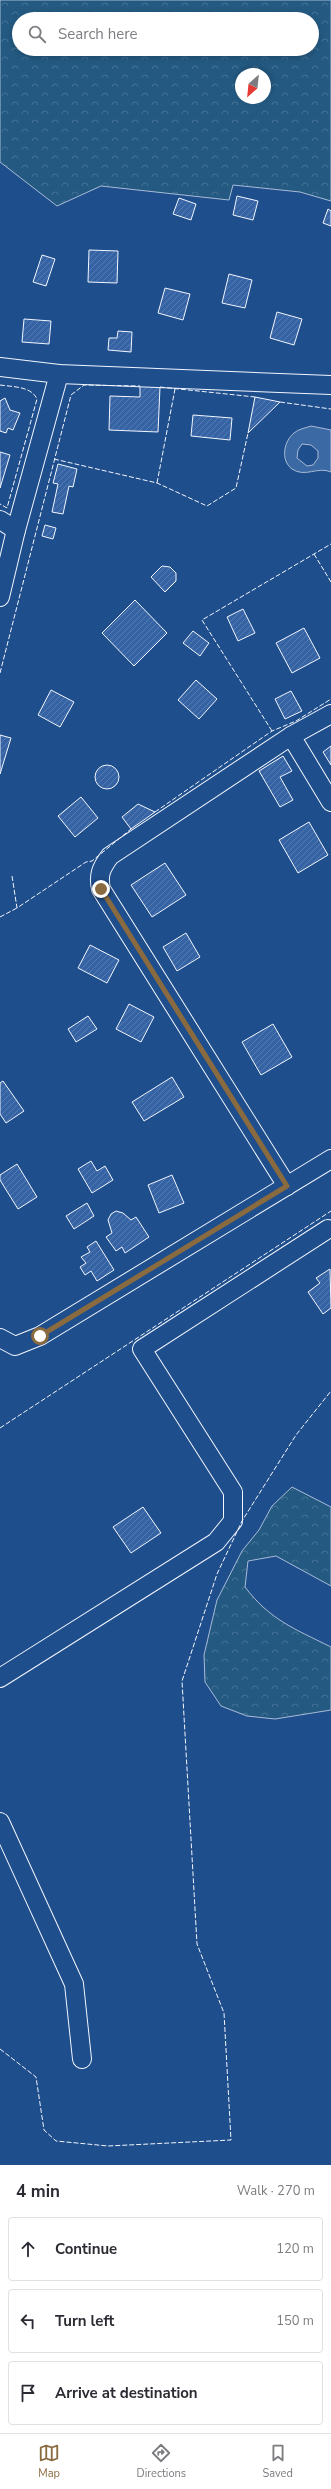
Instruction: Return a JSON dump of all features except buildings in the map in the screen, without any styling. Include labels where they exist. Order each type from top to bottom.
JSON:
[{"type":"street","points":[[0,367],[59,374],[331,385]]},
{"type":"street","points":[[0,597],[16,530],[59,374]]},
{"type":"street","points":[[0,520],[16,530]]},
{"type":"street","points":[[287,1186],[101,889],[98,878],[103,866],[110,856],[291,736],[331,714]]},
{"type":"street","points":[[291,736],[331,802]]},
{"type":"street","points":[[0,1338],[15,1346],[40,1336],[331,1159]]},
{"type":"street","points":[[0,1678],[216,1542],[233,1521],[232,1492],[142,1349],[328,1229]]},
{"type":"street","points":[[0,1822],[74,1984],[82,2059]]},
{"type":"green space","points":[[0,0],[331,0],[331,201],[300,192],[233,185],[229,200],[101,186],[57,206],[0,162]]},
{"type":"green space","points":[[292,1487],[331,1507],[331,1586],[276,1556],[248,1561],[245,1587],[264,1608],[284,1623],[331,1647],[331,1710],[275,1719],[247,1716],[221,1706],[205,1682],[204,1655],[217,1600],[242,1551],[259,1530],[272,1506]]},
{"type":"shaded area","points":[[311,426],[331,430],[331,472],[321,470],[307,472],[297,471],[292,469],[286,461],[286,446],[291,436],[298,430]],"holes":[[[302,444],[311,445],[318,451],[318,458],[313,465],[307,466],[297,458],[298,450]]]},
{"type":"fence","points":[[0,385],[26,389],[37,399],[7,508],[0,504]]},
{"type":"fence","points":[[0,673],[71,395],[84,385],[140,386]]},
{"type":"fence","points":[[160,387],[255,397]]},
{"type":"fence","points":[[157,483],[175,389]]},
{"type":"fence","points":[[280,402],[331,409]]},
{"type":"fence","points":[[54,459],[157,483],[207,506],[236,488],[248,433]]},
{"type":"fence","points":[[272,731],[202,620],[331,544]]},
{"type":"fence","points":[[314,554],[331,582]]},
{"type":"fence","points":[[155,812],[272,731],[296,721],[331,699]]},
{"type":"fence","points":[[12,876],[17,908],[86,862],[92,861],[131,829]]},
{"type":"fence","points":[[0,917],[17,908]]},
{"type":"fence","points":[[0,1428],[331,1211]]},
{"type":"fence","points":[[0,2049],[36,2077],[44,2130],[56,2141],[108,2146],[231,2140],[224,2013],[197,1944],[182,1681],[217,1574],[242,1521],[296,1435],[331,1391]]},
{"type":"route","points":[[40,1336],[287,1186],[101,889]]}]
